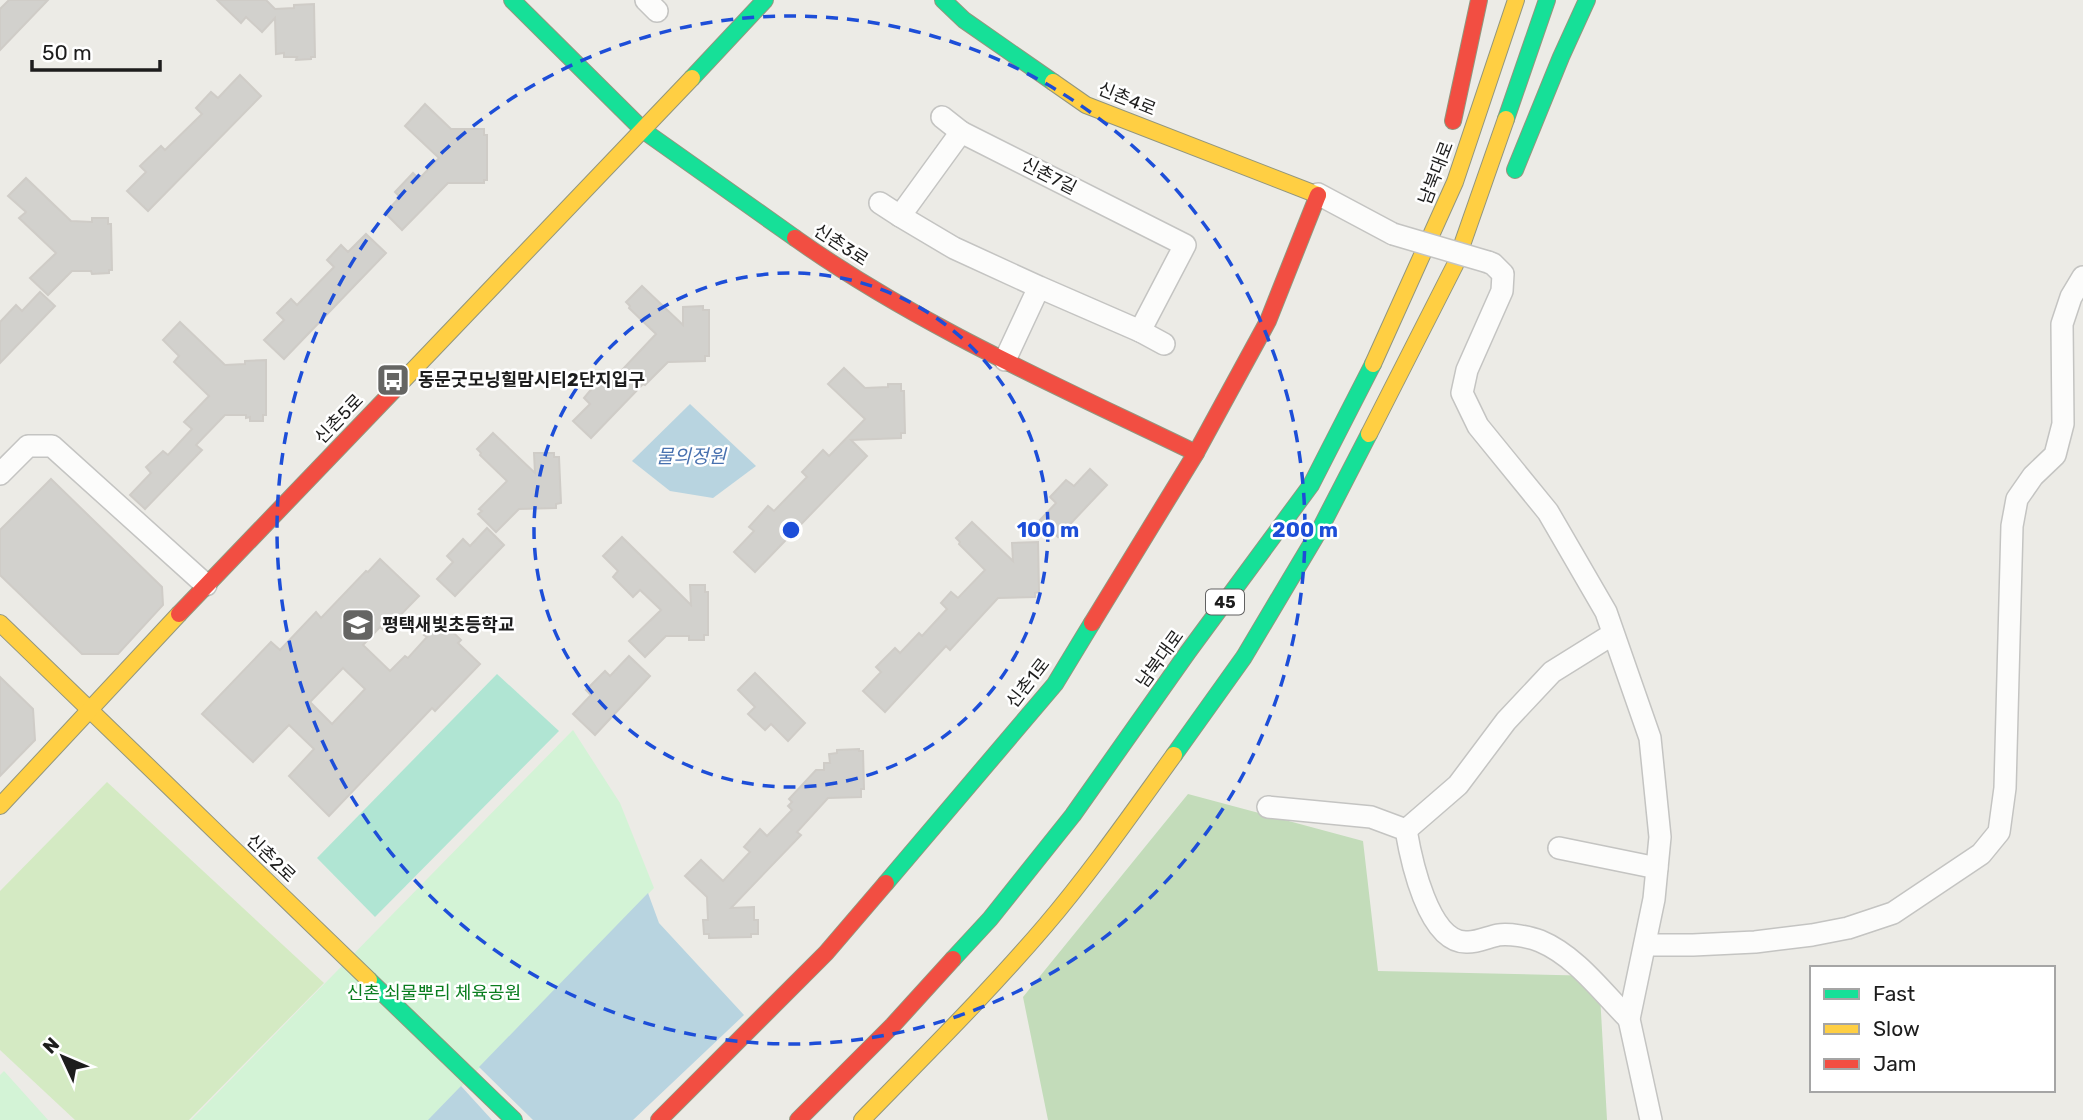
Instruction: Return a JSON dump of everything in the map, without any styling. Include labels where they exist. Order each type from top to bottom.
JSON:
[{"type":"main road","name":"신촌3로","points":[[512,0],[644,131],[837,268],[942,329],[1196,453]]},
{"type":"main road","name":"신촌5로","points":[[0,806],[206,584],[644,131],[765,0]]},
{"type":"main road","name":"신촌4로","points":[[943,0],[964,20],[1086,105],[1318,194]]},
{"type":"main road","points":[[1448,136],[1479,0]]},
{"type":"main road","name":"남북대로","points":[[798,1120],[892,1026],[990,919],[1073,814],[1311,485],[1383,345],[1455,182],[1516,0]]},
{"type":"main road","name":"45","points":[[862,1120],[964,1016],[1046,925],[1115,837],[1244,657],[1319,531],[1455,265],[1547,0]]},
{"type":"main road","points":[[1510,183],[1587,0]]},
{"type":"main road","name":"신촌1로","points":[[659,1120],[826,953],[1055,684],[1196,453],[1268,321],[1318,194]]},
{"type":"main road","points":[[1348,413],[1351,382],[1419,221]]},
{"type":"main road","points":[[1388,396],[1432,345]]},
{"type":"main road","name":"신촌2로","points":[[0,623],[514,1120]]},
{"type":"street","name":"신촌7길","points":[[942,117],[961,132],[1194,249],[1140,331]]},
{"type":"street","points":[[900,216],[961,132]]},
{"type":"street","points":[[1318,194],[1393,234],[1482,259],[1493,264],[1503,274],[1502,291],[1467,370],[1462,393],[1478,426],[1548,512],[1606,612],[1650,738],[1660,837],[1645,945],[1629,1019],[1651,1120]]},
{"type":"street","points":[[880,203],[954,248],[1164,344]]},
{"type":"street","points":[[1645,945],[1755,942],[1848,928],[1893,913],[1981,854],[2000,832],[2005,789],[2012,526],[2017,499],[2033,476],[2055,454],[2063,424],[2063,324],[2071,297],[2083,277]]},
{"type":"street","points":[[1005,360],[1039,287]]},
{"type":"street","points":[[0,474],[28,446],[52,446],[206,584]]},
{"type":"street","points":[[1406,830],[1458,785],[1506,721],[1552,672],[1613,634]]},
{"type":"street","points":[[1268,807],[1371,817],[1406,830]]},
{"type":"street","points":[[1406,830],[1410,854],[1423,895],[1441,929],[1452,939],[1466,943],[1502,934],[1539,940],[1567,956],[1629,1019]]},
{"type":"street","points":[[1559,848],[1657,868]]},
{"type":"green space","points":[[497,674],[559,731],[375,917],[317,858]]},
{"type":"green space","name":"신촌 쇠물뿌리 체육공원","points":[[573,730],[620,803],[654,888],[429,1120],[191,1120]]},
{"type":"green space","points":[[107,782],[324,983],[189,1120],[75,1120],[0,1050],[0,891]]},
{"type":"green space","points":[[1188,794],[1363,841],[1378,971],[1599,976],[1607,1120],[1048,1120],[1023,997]]},
{"type":"green space","points":[[4,1071],[48,1120],[0,1120],[0,1075]]},
{"type":"water","name":"물의정원","points":[[690,404],[756,466],[713,498],[670,491],[632,461]]},
{"type":"water","points":[[648,893],[659,923],[744,1015],[633,1120],[533,1120],[479,1067]]},
{"type":"water","points":[[461,1086],[492,1120],[428,1120]]},
{"type":"building","points":[[9,0],[48,0],[0,50],[0,9]]},
{"type":"building","points":[[217,0],[266,0],[275,9],[314,4],[315,57],[296,60],[297,57],[284,57],[284,53],[276,54],[275,18],[262,32],[246,17],[241,23]]},
{"type":"building","points":[[240,75],[261,96],[148,211],[127,191],[146,172],[140,166],[161,146],[165,150],[202,114],[196,108],[211,92],[218,98]]},
{"type":"building","points":[[425,104],[451,129],[484,129],[484,135],[487,135],[487,180],[484,180],[484,183],[448,183],[402,230],[385,213],[400,197],[395,192],[413,173],[419,179],[439,158],[405,126]]},
{"type":"building","points":[[26,178],[71,221],[92,222],[92,218],[108,218],[108,224],[111,224],[112,270],[109,270],[109,273],[72,271],[48,295],[30,278],[56,253],[19,218],[26,212],[8,196]]},
{"type":"building","points":[[366,234],[386,253],[284,359],[264,340],[284,320],[277,313],[291,299],[297,305],[334,267],[327,260],[341,245],[348,252]]},
{"type":"building","points":[[642,286],[683,325],[683,307],[703,306],[703,310],[709,310],[709,356],[705,356],[705,361],[668,362],[591,438],[573,421],[590,404],[584,398],[599,380],[606,387],[656,334],[626,302]]},
{"type":"building","points":[[40,292],[55,306],[0,363],[0,322],[16,305],[22,311]]},
{"type":"building","points":[[180,322],[225,365],[266,360],[266,415],[263,415],[263,421],[250,421],[250,417],[246,418],[246,415],[225,415],[196,445],[202,450],[145,509],[130,495],[151,473],[146,467],[163,451],[168,455],[192,429],[184,422],[209,396],[174,362],[179,356],[163,340]]},
{"type":"building","points":[[844,368],[865,388],[901,384],[901,391],[904,391],[905,433],[901,433],[901,438],[851,440],[867,456],[755,572],[734,552],[754,531],[749,527],[768,506],[774,511],[807,477],[802,472],[823,450],[829,456],[865,419],[828,384]]},
{"type":"building","points":[[493,433],[535,473],[534,453],[554,453],[554,457],[559,457],[561,503],[556,504],[556,508],[519,509],[496,532],[478,514],[482,511],[479,509],[507,481],[477,449]]},
{"type":"building","points":[[1090,469],[1107,485],[1058,537],[1040,520],[1056,503],[1050,497],[1066,480],[1074,486]]},
{"type":"building","points":[[51,479],[162,587],[163,605],[118,654],[82,654],[0,575],[0,530]]},
{"type":"building","points":[[972,522],[1013,561],[1012,543],[1038,542],[1039,592],[1035,593],[1035,597],[998,598],[950,650],[946,646],[885,712],[863,691],[881,672],[876,667],[895,648],[900,653],[919,633],[922,636],[947,609],[941,603],[951,592],[958,598],[985,570],[956,538]]},
{"type":"building","points":[[487,528],[504,545],[455,596],[437,579],[453,562],[447,556],[463,539],[470,546]]},
{"type":"building","points":[[622,537],[691,605],[690,585],[705,585],[705,592],[708,592],[708,635],[704,635],[704,640],[689,640],[689,636],[666,636],[645,657],[629,641],[661,610],[640,590],[633,597],[613,577],[618,571],[603,556]]},
{"type":"building","points":[[380,559],[419,596],[385,631],[380,627],[363,645],[390,671],[405,656],[408,658],[439,619],[461,640],[458,643],[480,664],[435,711],[432,708],[329,816],[289,776],[314,749],[289,725],[253,762],[202,714],[271,642],[280,650],[316,612],[321,618],[366,571]],"holes":[[[343,668],[365,689],[332,724],[310,702]]]},
{"type":"building","points":[[629,656],[650,676],[595,735],[573,714],[591,695],[586,690],[605,671],[610,676]]},
{"type":"building","points":[[755,673],[805,723],[788,741],[771,724],[765,730],[748,714],[755,707],[738,690]]},
{"type":"building","points":[[0,677],[33,709],[35,740],[0,776]]},
{"type":"building","points":[[837,750],[863,751],[864,789],[861,789],[861,797],[828,798],[797,832],[801,835],[731,908],[754,907],[758,934],[751,934],[751,937],[709,938],[709,934],[704,934],[703,920],[708,920],[707,897],[685,876],[701,860],[723,881],[750,852],[744,847],[760,829],[767,836],[792,810],[788,806],[792,802],[789,799],[816,770],[824,770],[824,763],[830,763],[829,754],[837,753]]},
{"type":"traffic: fast","points":[[512,0],[644,131],[795,238]]},
{"type":"traffic: fast","points":[[692,78],[765,0]]},
{"type":"traffic: fast","points":[[943,0],[964,20],[1053,82]]},
{"type":"traffic: fast","points":[[1506,119],[1547,0]]},
{"type":"traffic: fast","points":[[1515,170],[1587,0]]},
{"type":"traffic: fast","points":[[953,959],[990,919],[1073,815],[1311,485],[1373,364]]},
{"type":"traffic: fast","points":[[1174,755],[1244,657],[1319,531],[1369,434]]},
{"type":"traffic: fast","points":[[886,883],[1055,684],[1092,623]]},
{"type":"traffic: fast","points":[[369,980],[514,1120]]},
{"type":"traffic: slow","points":[[1373,364],[1455,182],[1516,0]]},
{"type":"traffic: slow","points":[[396,388],[692,78]]},
{"type":"traffic: slow","points":[[1053,82],[1086,105],[1318,195]]},
{"type":"traffic: slow","points":[[1369,434],[1455,265],[1506,119]]},
{"type":"traffic: slow","points":[[0,806],[179,614]]},
{"type":"traffic: slow","points":[[0,623],[369,980]]},
{"type":"traffic: slow","points":[[862,1120],[1045,926],[1174,755]]},
{"type":"traffic: jam","points":[[1453,121],[1479,0]]},
{"type":"traffic: jam","points":[[1092,623],[1196,453],[1268,321],[1318,195]]},
{"type":"traffic: jam","points":[[795,238],[842,270],[991,354],[1196,453]]},
{"type":"traffic: jam","points":[[179,614],[396,388]]},
{"type":"traffic: jam","points":[[659,1120],[826,953],[886,883]]},
{"type":"traffic: jam","points":[[798,1120],[893,1025],[953,959]]},
{"type":"place","name":"동문굿모닝힐맘시티2단지입구","points":[[393,380]]},
{"type":"place","name":"평택새빛초등학교","points":[[358,625]]}]
